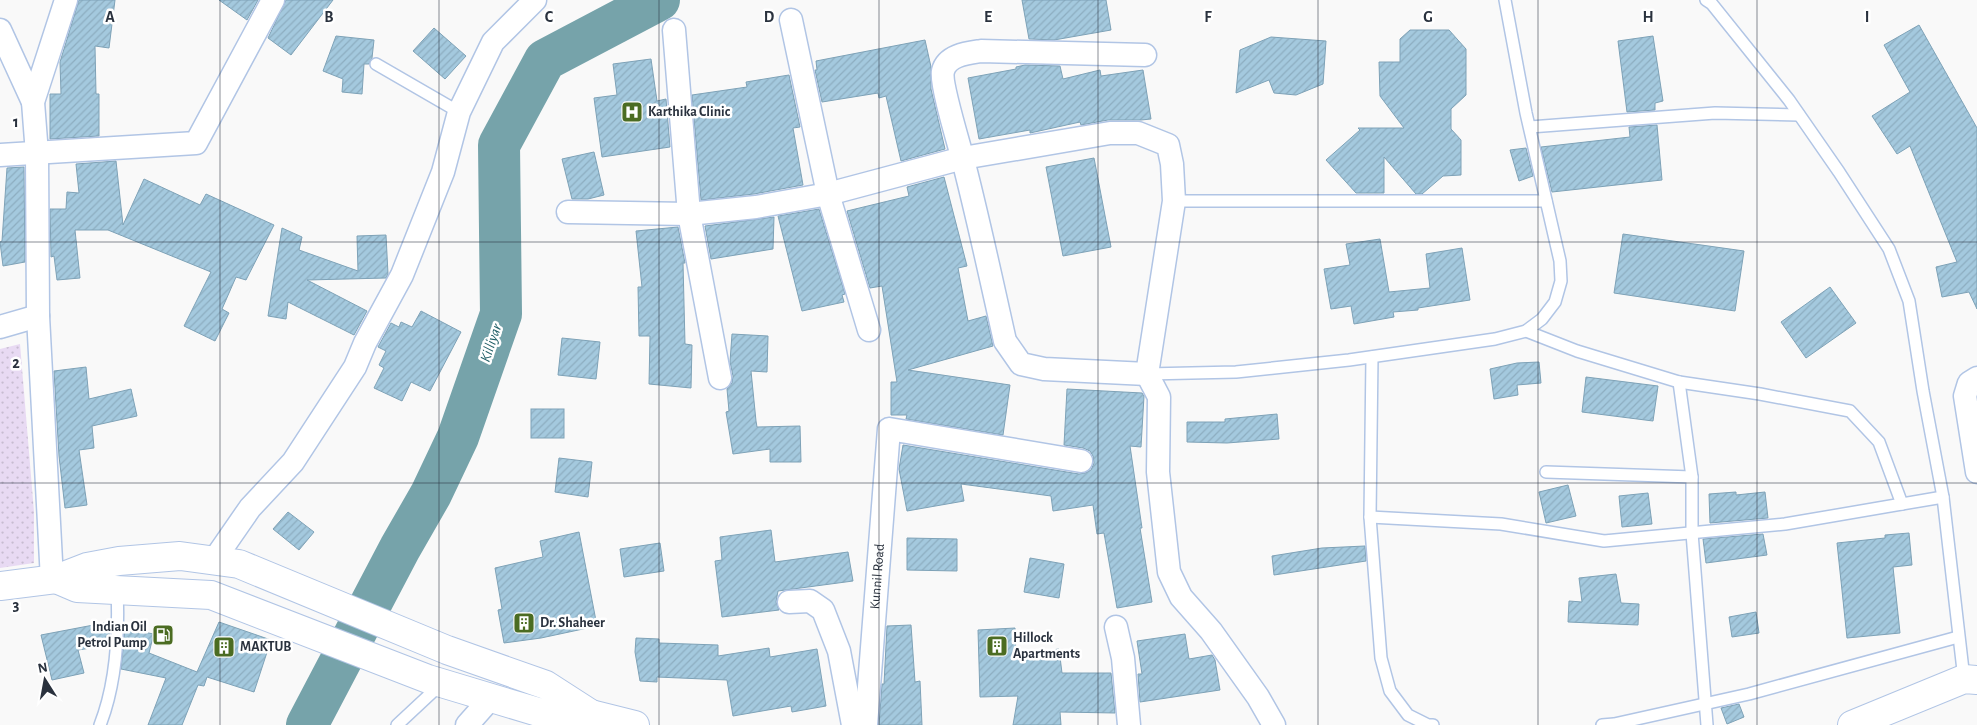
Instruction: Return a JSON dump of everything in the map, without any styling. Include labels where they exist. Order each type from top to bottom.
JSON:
[{"type":"main road","points":[[0,586],[54,579],[87,567],[119,561],[180,556],[227,562],[447,650],[546,685],[591,714]]},
{"type":"main road","points":[[54,579],[77,588],[211,595],[435,681],[538,712],[591,714],[635,725]]},
{"type":"main road","points":[[1852,725],[1971,680]]},
{"type":"street","points":[[54,579],[38,316],[37,154],[33,102],[66,0]]},
{"type":"street","points":[[0,155],[196,143],[274,0]]},
{"type":"street","points":[[227,562],[250,508],[292,462],[355,367],[365,343],[402,274],[443,172],[459,112],[493,42],[535,0]]},
{"type":"street","points":[[791,20],[828,194],[870,330]]},
{"type":"street","points":[[0,30],[7,64],[33,102]]},
{"type":"street","points":[[674,30],[689,214],[720,378]]},
{"type":"street","points":[[1145,55],[981,51],[965,53],[949,61],[943,71],[944,84],[1005,341],[1022,364],[1044,369],[1147,374]]},
{"type":"street","points":[[568,212],[689,214],[756,207],[828,194],[963,158],[1110,133],[1138,134],[1168,145],[1172,164],[1174,201],[1147,374],[1159,397],[1158,472],[1169,572],[1181,597],[1211,631],[1258,697],[1274,725]]},
{"type":"street","points":[[0,327],[38,316]]},
{"type":"street","points":[[1977,378],[1968,383],[1965,396],[1977,472]]},
{"type":"street","name":"Kunnil Road","points":[[866,725],[890,429],[1081,461]]},
{"type":"street","points":[[789,602],[810,601],[823,610],[839,651],[853,725]]},
{"type":"street","points":[[1116,627],[1123,658],[1129,725]]},
{"type":"street","points":[[467,725],[491,698]]},
{"type":"lane","points":[[1147,374],[1236,372],[1372,357],[1495,339],[1526,331],[1542,319],[1555,302],[1561,281],[1560,261],[1530,127],[1505,0]]},
{"type":"lane","points":[[1706,0],[1712,4],[1800,115],[1889,249],[1909,301],[1923,391],[1943,497],[1958,637],[1971,680]]},
{"type":"lane","points":[[376,64],[459,112]]},
{"type":"lane","points":[[1530,127],[1715,113],[1800,115]]},
{"type":"lane","points":[[1174,201],[1546,201]]},
{"type":"lane","points":[[1526,331],[1577,350],[1679,382],[1760,394],[1850,411],[1878,442],[1902,504]]},
{"type":"lane","points":[[1372,357],[1370,517],[1381,658],[1390,691],[1408,715],[1433,725]]},
{"type":"lane","points":[[1679,382],[1692,477],[1692,534],[1707,725]]},
{"type":"lane","points":[[1546,472],[1692,477]]},
{"type":"lane","points":[[1370,517],[1502,524],[1604,541],[1785,524],[1943,497]]},
{"type":"lane","points":[[100,725],[107,708],[119,628],[117,589]]},
{"type":"lane","points":[[1602,725],[1614,724],[1758,692],[1958,637]]},
{"type":"lane","points":[[397,725],[435,681]]},
{"type":"shaded area","points":[[20,344],[34,512],[34,563],[0,568],[0,349]]},
{"type":"building","points":[[79,0],[115,0],[109,48],[95,46],[96,94],[99,94],[99,136],[50,139],[50,94],[61,94],[60,62]]},
{"type":"building","points":[[219,0],[258,0],[247,20]]},
{"type":"building","points":[[286,0],[333,0],[291,55],[268,38]]},
{"type":"building","points":[[1022,0],[1106,0],[1111,30],[1054,40],[1029,39]]},
{"type":"building","points":[[1919,25],[1977,128],[1977,309],[1969,292],[1942,297],[1936,267],[1957,262],[1910,146],[1897,154],[1872,116],[1910,92],[1884,45]]},
{"type":"building","points":[[434,28],[466,56],[445,79],[413,51]]},
{"type":"building","points":[[1410,30],[1449,30],[1466,49],[1466,95],[1451,109],[1451,129],[1461,140],[1461,175],[1443,176],[1422,194],[1416,194],[1384,157],[1384,193],[1356,193],[1326,160],[1360,130],[1358,128],[1404,128],[1380,96],[1379,62],[1400,62],[1400,39]]},
{"type":"building","points":[[336,36],[374,40],[372,58],[369,64],[364,64],[362,94],[342,92],[343,79],[323,71]]},
{"type":"building","points":[[1653,36],[1663,101],[1655,103],[1655,110],[1627,112],[1618,41]]},
{"type":"building","points":[[1271,37],[1326,41],[1323,84],[1296,95],[1274,93],[1269,80],[1236,93],[1240,50]]},
{"type":"building","points":[[925,40],[931,67],[931,89],[945,149],[901,161],[886,96],[879,98],[878,93],[822,102],[815,70],[817,70],[816,61]]},
{"type":"building","points":[[651,59],[657,101],[666,99],[670,147],[602,157],[594,98],[617,95],[613,64]]},
{"type":"building","points":[[1025,65],[1060,66],[1063,79],[1100,70],[1101,76],[1143,70],[1151,119],[1108,120],[1081,125],[1080,122],[1030,133],[1030,130],[979,139],[968,78],[1016,69],[1016,67]]},
{"type":"building","points":[[789,75],[800,127],[793,128],[803,185],[754,194],[701,200],[692,95],[747,87],[746,82]]},
{"type":"building","points":[[1657,125],[1662,180],[1552,192],[1541,147],[1630,137],[1629,127]]},
{"type":"building","points":[[1526,148],[1533,176],[1519,181],[1510,150]]},
{"type":"building","points":[[594,152],[604,195],[588,199],[572,199],[562,159]]},
{"type":"building","points":[[1094,158],[1111,247],[1063,256],[1046,167]]},
{"type":"building","points":[[116,161],[123,225],[144,179],[200,205],[206,194],[274,225],[246,280],[236,277],[222,309],[229,313],[215,341],[184,326],[211,272],[108,230],[75,230],[80,278],[57,280],[54,256],[51,257],[50,209],[66,209],[67,192],[79,193],[76,164]]},
{"type":"building","points":[[24,167],[25,262],[3,266],[0,242],[2,241],[7,168]]},
{"type":"building","points":[[944,177],[967,266],[958,268],[968,321],[986,316],[993,346],[908,370],[1010,385],[1003,435],[906,419],[907,415],[891,415],[891,382],[897,382],[882,286],[870,288],[847,211],[909,196],[907,187]]},
{"type":"building","points":[[819,209],[845,294],[842,295],[844,302],[802,311],[778,216]]},
{"type":"building","points":[[774,217],[773,249],[711,259],[705,226]]},
{"type":"building","points":[[678,227],[685,263],[683,263],[685,344],[692,345],[691,388],[649,384],[650,336],[639,336],[638,287],[642,287],[636,231]]},
{"type":"building","points":[[282,228],[302,237],[299,250],[358,271],[357,236],[386,235],[388,274],[386,278],[307,280],[367,311],[354,335],[288,302],[286,319],[268,316]]},
{"type":"building","points":[[1623,234],[1744,251],[1735,311],[1614,293]]},
{"type":"building","points":[[1380,239],[1389,292],[1430,288],[1426,254],[1462,248],[1470,300],[1418,308],[1418,310],[1393,312],[1394,317],[1354,324],[1351,306],[1331,309],[1324,269],[1350,265],[1346,244]]},
{"type":"building","points":[[1830,287],[1856,323],[1806,358],[1781,322]]},
{"type":"building","points":[[421,311],[461,332],[430,391],[411,382],[402,401],[374,388],[384,368],[379,365],[386,351],[378,347],[391,323],[399,327],[401,322],[412,327]]},
{"type":"building","points":[[732,334],[768,336],[767,372],[751,371],[757,427],[800,426],[801,462],[770,462],[770,449],[733,454],[726,412],[729,411],[727,389],[732,383],[733,376],[730,362]]},
{"type":"building","points":[[562,338],[600,342],[596,379],[558,375]]},
{"type":"building","points":[[1539,362],[1541,383],[1517,385],[1518,395],[1494,399],[1490,369],[1517,363]]},
{"type":"building","points":[[86,367],[89,399],[131,389],[137,416],[92,426],[94,448],[79,450],[87,505],[65,508],[59,456],[54,371]]},
{"type":"building","points":[[1586,377],[1658,386],[1653,421],[1582,412]]},
{"type":"building","points":[[1067,389],[1142,393],[1144,396],[1141,447],[1130,446],[1142,528],[1140,528],[1152,602],[1117,608],[1104,533],[1097,534],[1093,505],[1053,511],[1051,496],[961,484],[964,501],[907,511],[899,469],[903,445],[1079,474],[1091,470],[1094,463],[1090,451],[1064,445]]},
{"type":"building","points":[[531,409],[564,409],[564,438],[531,438]]},
{"type":"building","points":[[1277,414],[1279,439],[1227,443],[1187,442],[1187,422],[1225,422],[1225,419]]},
{"type":"building","points":[[559,458],[592,462],[588,497],[555,492]]},
{"type":"building","points":[[1568,485],[1576,516],[1546,523],[1539,492]]},
{"type":"building","points":[[1736,492],[1736,495],[1765,492],[1768,518],[1710,523],[1709,494]]},
{"type":"building","points":[[1648,493],[1652,524],[1622,527],[1619,496]]},
{"type":"building","points":[[288,512],[314,532],[299,550],[273,529]]},
{"type":"building","points":[[771,530],[775,562],[848,552],[853,581],[778,591],[776,602],[779,610],[722,617],[715,561],[722,560],[720,537]]},
{"type":"building","points":[[579,532],[597,626],[541,638],[504,643],[498,610],[502,609],[495,568],[543,557],[540,541]]},
{"type":"building","points":[[1909,533],[1912,565],[1893,567],[1900,633],[1847,638],[1837,543],[1885,538],[1885,535]]},
{"type":"building","points":[[1763,534],[1767,555],[1706,563],[1703,539]]},
{"type":"building","points":[[907,538],[957,539],[957,571],[907,570]]},
{"type":"building","points":[[660,543],[664,571],[624,577],[620,549]]},
{"type":"building","points":[[1365,546],[1366,561],[1274,575],[1272,556],[1322,548]]},
{"type":"building","points":[[1030,558],[1064,564],[1059,598],[1024,592]]},
{"type":"building","points":[[1616,574],[1621,603],[1639,604],[1638,625],[1568,622],[1569,601],[1582,602],[1579,578]]},
{"type":"building","points":[[1756,612],[1759,633],[1732,637],[1729,617]]},
{"type":"building","points":[[219,622],[271,640],[254,692],[207,677],[204,686],[198,685],[182,725],[148,725],[166,678],[121,669],[125,628],[158,635],[153,637],[149,653],[197,672]]},
{"type":"building","points":[[104,623],[110,625],[109,645],[78,650],[84,673],[52,680],[41,635]]},
{"type":"building","points":[[911,625],[915,682],[920,681],[922,725],[879,725],[882,684],[884,684],[887,626]]},
{"type":"building","points":[[1015,628],[1016,655],[1059,649],[1062,673],[1111,673],[1115,713],[1060,712],[1061,725],[1013,725],[1018,696],[980,697],[978,630]]},
{"type":"building","points":[[1185,634],[1189,659],[1212,655],[1215,660],[1220,690],[1140,702],[1138,674],[1142,674],[1137,641]]},
{"type":"building","points":[[636,638],[659,639],[659,643],[718,645],[718,656],[769,648],[770,657],[817,649],[826,706],[792,712],[791,706],[733,716],[727,680],[657,677],[657,682],[640,681],[635,652]]},
{"type":"building","points":[[1739,704],[1744,717],[1727,724],[1721,708]]},
{"type":"waterway","name":"Killiyar","points":[[307,725],[400,548],[431,494],[458,437],[501,314],[499,145],[545,60],[659,0]]},
{"type":"place","name":"Karthika Clinic","points":[[632,112]]},
{"type":"place","name":"Dr. Shaheer","points":[[524,623]]},
{"type":"place","name":"Indian Oil Petrol Pump","points":[[163,635]]},
{"type":"place","name":"Hillock Apartments","points":[[997,646]]},
{"type":"place","name":"MAKTUB","points":[[224,647]]}]
